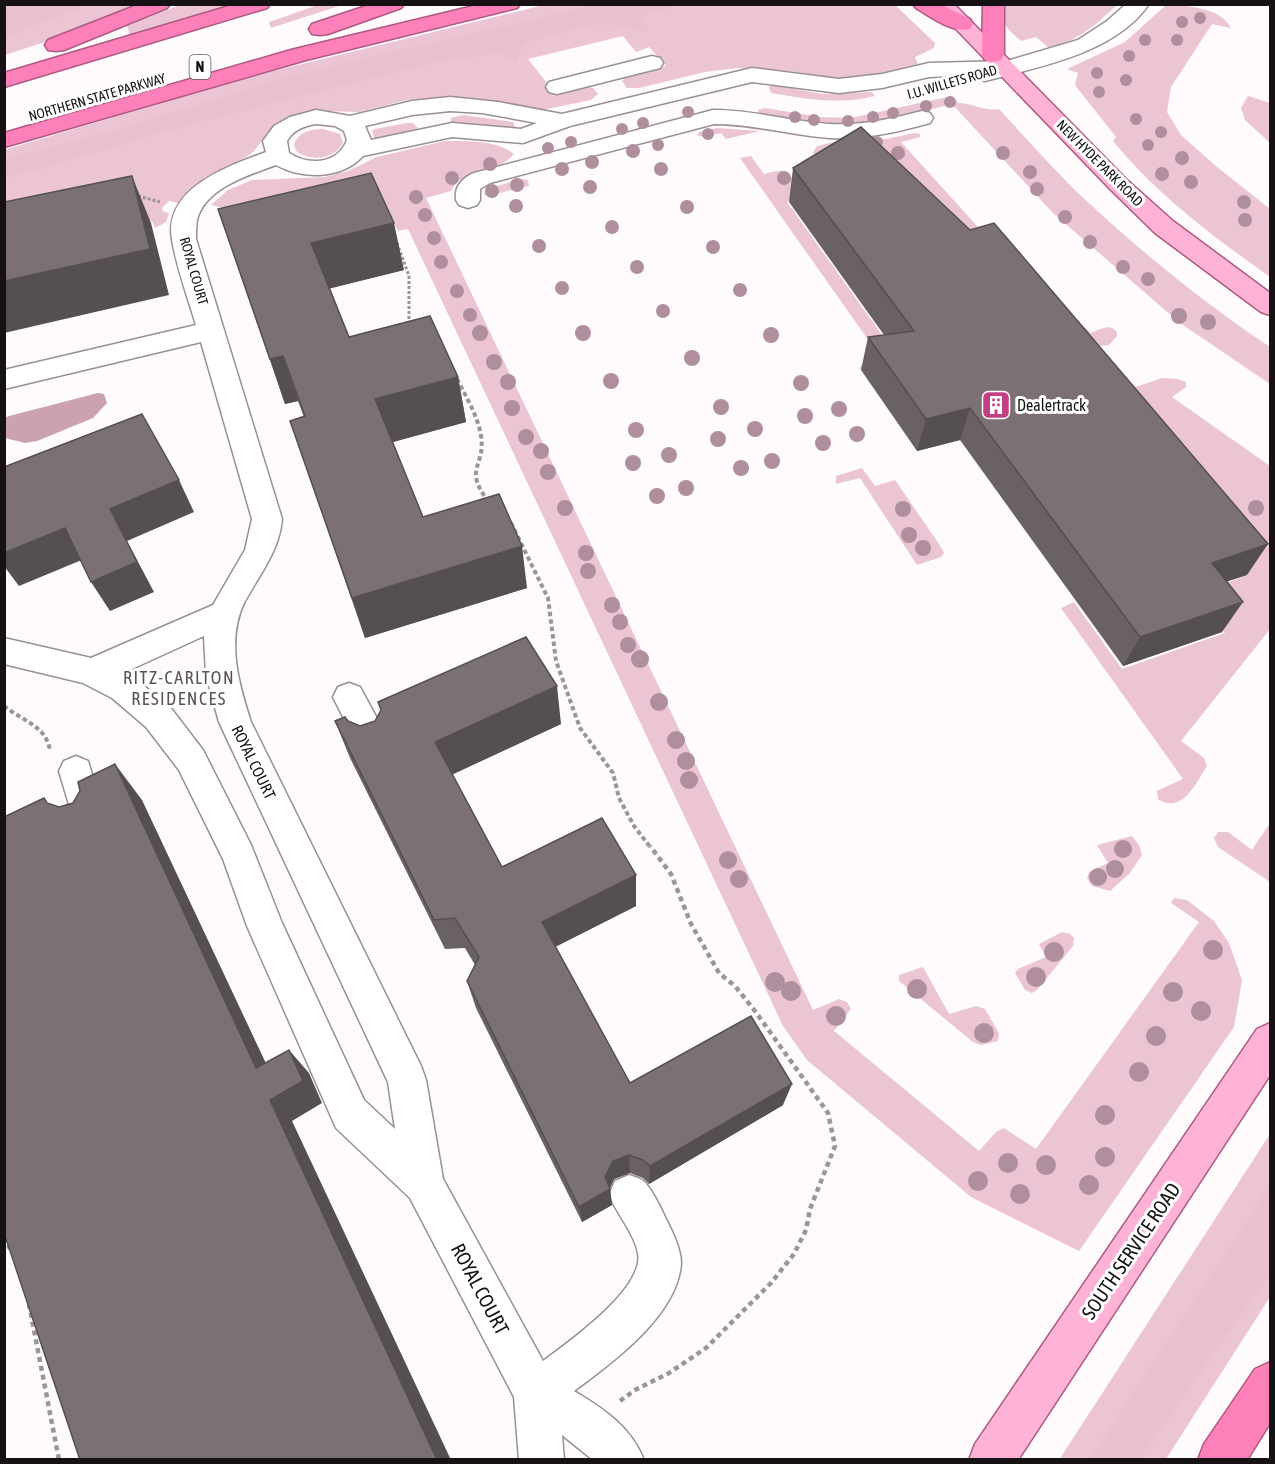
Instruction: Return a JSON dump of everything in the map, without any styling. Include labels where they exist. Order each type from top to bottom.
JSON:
[{"type":"highway","points":[[4,62],[111,25],[160,4]]},
{"type":"highway","points":[[4,80],[260,4]]},
{"type":"highway","name":"NORTHERN STATE PARKWAY","points":[[4,123],[169,76],[394,4]]},
{"type":"highway","points":[[4,140],[299,55],[510,4]]},
{"type":"highway","points":[[923,4],[962,24]]},
{"type":"highway","points":[[994,4],[999,61]]},
{"type":"highway","points":[[1220,1460],[1270,1384]]},
{"type":"main road","name":"NEW HYDE PARK ROAD","points":[[942,4],[1118,184],[1164,227],[1270,306]]},
{"type":"main road","name":"SOUTH SERVICE ROAD","points":[[991,1460],[1270,1042]]},
{"type":"street","points":[[999,61],[1086,45],[1115,26],[1138,4]]},
{"type":"street","name":"I.U. WILLETS ROAD","points":[[356,150],[452,130],[523,136],[562,121],[697,88],[839,86],[882,81],[929,70],[999,61]]},
{"type":"street","name":"I.U. WILLETS ROAD","points":[[849,106],[944,87],[999,61]]},
{"type":"street","points":[[557,87],[652,63]]},
{"type":"street","points":[[602,76],[624,106]]},
{"type":"street","points":[[732,116],[751,89]]},
{"type":"street","points":[[653,99],[673,127]]},
{"type":"street","name":"I.U. WILLETS ROAD","points":[[348,123],[420,107],[445,104],[475,105],[562,121]]},
{"type":"street","points":[[534,115],[523,136],[534,164]]},
{"type":"street","points":[[586,115],[606,144]]},
{"type":"street","points":[[468,200],[467,188],[476,180],[712,117],[732,116],[817,130],[847,132],[876,129],[922,118]]},
{"type":"street","points":[[316,117],[334,118],[354,127],[359,135],[356,150],[345,160],[317,168],[296,167],[278,156],[274,147],[282,130],[289,125],[316,117]]},
{"type":"street","points":[[190,208],[215,183],[278,156]]},
{"type":"street","name":"ROYAL COURT","points":[[190,208],[183,223],[184,238],[267,519],[267,532],[258,556],[224,614],[219,648],[224,690],[234,722],[407,1080],[424,1184]]},
{"type":"street","points":[[4,380],[211,331]]},
{"type":"street","points":[[92,672],[224,614]]},
{"type":"street","name":"ROYAL COURT","points":[[4,651],[43,658],[92,672],[123,688],[141,701],[171,731],[191,760],[238,856],[269,935],[350,1114],[424,1184],[536,1393]]},
{"type":"street","points":[[350,697],[375,747]]},
{"type":"street","points":[[63,763],[90,824]]},
{"type":"street","points":[[536,1393],[618,1328],[651,1292],[658,1277],[660,1263],[653,1235],[629,1195]]},
{"type":"street","points":[[536,1393],[586,1426],[616,1450],[622,1460]]},
{"type":"street","points":[[536,1393],[542,1460]]},
{"type":"path","points":[[130,194],[190,208]]},
{"type":"path","points":[[394,236],[408,266],[410,291],[407,316],[410,327],[415,332]]},
{"type":"path","points":[[453,369],[477,422],[482,439],[474,468],[476,481],[482,494],[492,505]]},
{"type":"path","points":[[507,517],[548,598],[556,661],[580,728],[613,773],[620,798],[634,826],[671,874],[691,924],[719,973],[735,986],[755,1011],[828,1113],[835,1146],[810,1209],[806,1230],[794,1254],[771,1283],[706,1348],[669,1373],[635,1390],[586,1426]]},
{"type":"path","points":[[4,706],[15,716],[44,732],[63,763]]},
{"type":"path","points":[[4,1237],[15,1259]]},
{"type":"path","points":[[27,1296],[59,1460]]},
{"type":"shaded area","points":[[5,4],[90,5],[5,38]]},
{"type":"shaded area","points":[[321,4],[342,5],[271,28],[269,22]]},
{"type":"shaded area","points":[[90,5],[146,5],[124,16],[5,55],[4,38]]},
{"type":"shaded area","points":[[180,5],[228,5],[130,35],[127,26]]},
{"type":"shaded area","points":[[544,5],[895,5],[935,43],[934,48],[915,57],[918,64],[868,76],[841,79],[790,71],[736,68],[705,72],[639,88],[627,88],[622,81],[627,75],[666,66],[649,47],[636,52],[623,36],[528,59],[554,92],[583,86],[593,88],[598,94],[591,100],[537,111],[487,101],[446,97],[406,100],[359,112],[323,111],[300,114],[273,126],[254,151],[205,177],[178,203],[169,201],[162,208],[164,212],[169,213],[166,222],[155,228],[152,221],[5,255],[4,150],[245,78]]},
{"type":"shaded area","points":[[596,5],[682,5],[647,13],[643,18],[648,31],[616,25],[594,24],[528,42],[522,47],[516,63],[497,53],[442,61],[199,122],[5,179],[5,159],[121,129],[288,76]]},
{"type":"shaded area","points":[[1004,5],[1117,5],[1078,36],[1048,47],[1036,37],[1021,41],[1012,33],[1004,22]]},
{"type":"shaded area","points":[[1182,5],[1216,14],[1222,17],[1231,28],[1212,24],[1171,87],[1167,112],[1181,135],[1270,209],[1270,277],[1207,231],[1130,161],[1113,141],[1116,137],[1075,85],[1078,73],[1067,69],[1125,42],[1165,6]]},
{"type":"shaded area","points":[[773,85],[822,94],[872,92],[875,96],[837,101],[810,99],[771,93],[769,87]]},
{"type":"shaded area","points":[[952,96],[958,103],[999,109],[1067,182],[1112,224],[1200,297],[1270,347],[1270,384],[1180,323],[1053,213],[952,104],[887,120],[847,124],[803,120],[759,113],[758,110],[765,108],[820,117],[851,118]]},
{"type":"shaded area","points":[[1248,96],[1270,103],[1270,143],[1245,120],[1241,108]]},
{"type":"shaded area","points":[[463,115],[513,122],[515,126],[513,129],[451,122],[451,118]]},
{"type":"shaded area","points":[[413,123],[418,128],[416,131],[375,140],[372,131],[375,129]]},
{"type":"shaded area","points":[[717,128],[760,131],[726,139],[721,133],[703,137],[697,135],[699,132]]},
{"type":"shaded area","points":[[323,129],[340,134],[343,142],[340,148],[330,155],[316,158],[297,152],[294,145],[302,134]]},
{"type":"shaded area","points":[[920,134],[920,137],[901,142],[986,236],[1091,333],[1105,328],[1114,329],[1117,336],[1109,345],[1064,350],[838,148],[812,154],[817,146],[834,142],[886,139]]},
{"type":"shaded area","points":[[445,141],[490,144],[507,149],[514,154],[499,165],[464,178],[456,183],[451,191],[426,198],[813,1010],[839,999],[847,1002],[851,1009],[834,1031],[979,1151],[996,1132],[1004,1128],[1036,1149],[1199,922],[1171,903],[1174,898],[1187,900],[1214,921],[1229,943],[1242,980],[1234,1027],[1079,1251],[971,1197],[807,1060],[783,1026],[408,229],[398,231],[391,218],[228,209],[211,205],[228,190],[252,180],[325,177],[348,171],[377,157]]},
{"type":"shaded area","points":[[751,156],[764,174],[784,171],[790,175],[801,193],[787,202],[902,363],[859,369],[863,363],[881,358],[740,158]]},
{"type":"shaded area","points":[[521,179],[528,180],[529,186],[487,196],[484,194],[487,189]]},
{"type":"shaded area","points":[[1162,378],[1186,382],[1186,387],[1172,397],[1270,466],[1270,629],[1181,741],[1204,758],[1207,766],[1187,795],[1174,803],[1158,799],[1157,791],[1183,779],[1061,608],[1074,602],[1122,669],[1225,633],[1197,594],[1248,575],[1104,398]]},
{"type":"shaded area","points":[[98,393],[104,394],[107,403],[93,418],[37,441],[25,443],[5,438],[5,418],[9,416]]},
{"type":"shaded area","points":[[862,468],[875,486],[895,480],[941,547],[944,553],[941,557],[917,565],[860,478],[836,484],[836,476]]},
{"type":"shaded area","points":[[1270,823],[1270,882],[1218,847],[1214,838],[1218,832],[1228,832],[1252,850]]},
{"type":"shaded area","points":[[1132,836],[1139,845],[1142,855],[1129,874],[1110,891],[1092,886],[1087,878],[1089,872],[1108,863],[1097,845]]},
{"type":"shaded area","points":[[1062,932],[1074,938],[1073,946],[1037,990],[1032,993],[1025,990],[1015,973],[1018,969],[1046,957],[1039,944]]},
{"type":"shaded area","points":[[923,967],[949,1014],[976,1006],[985,1009],[999,1033],[998,1041],[981,1045],[973,1042],[899,981],[899,975]]},
{"type":"shaded area","points":[[1270,1134],[1270,1297],[1166,1459],[1059,1460]]},
{"type":"shaded area","points":[[1270,1185],[1270,1274],[1140,1459],[1090,1459]]},
{"type":"building","name":"Dealertrack","points":[[861,127],[970,230],[994,223],[1268,544],[1212,563],[1243,602],[1140,637],[970,408],[926,419],[868,337],[914,331],[793,168]]},
{"type":"building","points":[[371,173],[394,223],[311,243],[349,337],[430,316],[458,377],[375,399],[423,517],[499,494],[522,546],[352,598],[290,421],[305,416],[283,356],[270,359],[218,209]]},
{"type":"building","points":[[132,176],[150,249],[4,281],[4,202]]},
{"type":"building","points":[[142,414],[179,480],[110,509],[137,562],[91,582],[65,528],[4,553],[4,467]]},
{"type":"building","points":[[526,637],[557,686],[435,742],[502,867],[602,818],[636,875],[542,922],[630,1083],[751,1016],[792,1084],[650,1166],[643,1160],[629,1155],[613,1161],[605,1177],[610,1189],[579,1207],[467,981],[479,957],[455,918],[434,920],[335,721],[345,717],[348,721],[360,726],[375,721],[381,710],[378,702]]},
{"type":"building","points":[[115,764],[256,1068],[289,1050],[303,1081],[270,1100],[437,1460],[80,1460],[4,1233],[4,817],[44,798],[47,803],[59,807],[73,803],[80,791],[78,782]]},
{"type":"place","name":"Dealertrack","points":[[996,405]]},
{"type":"district","name":"RITZ-CARLTON RESIDENCES","points":[[179,688]]}]
